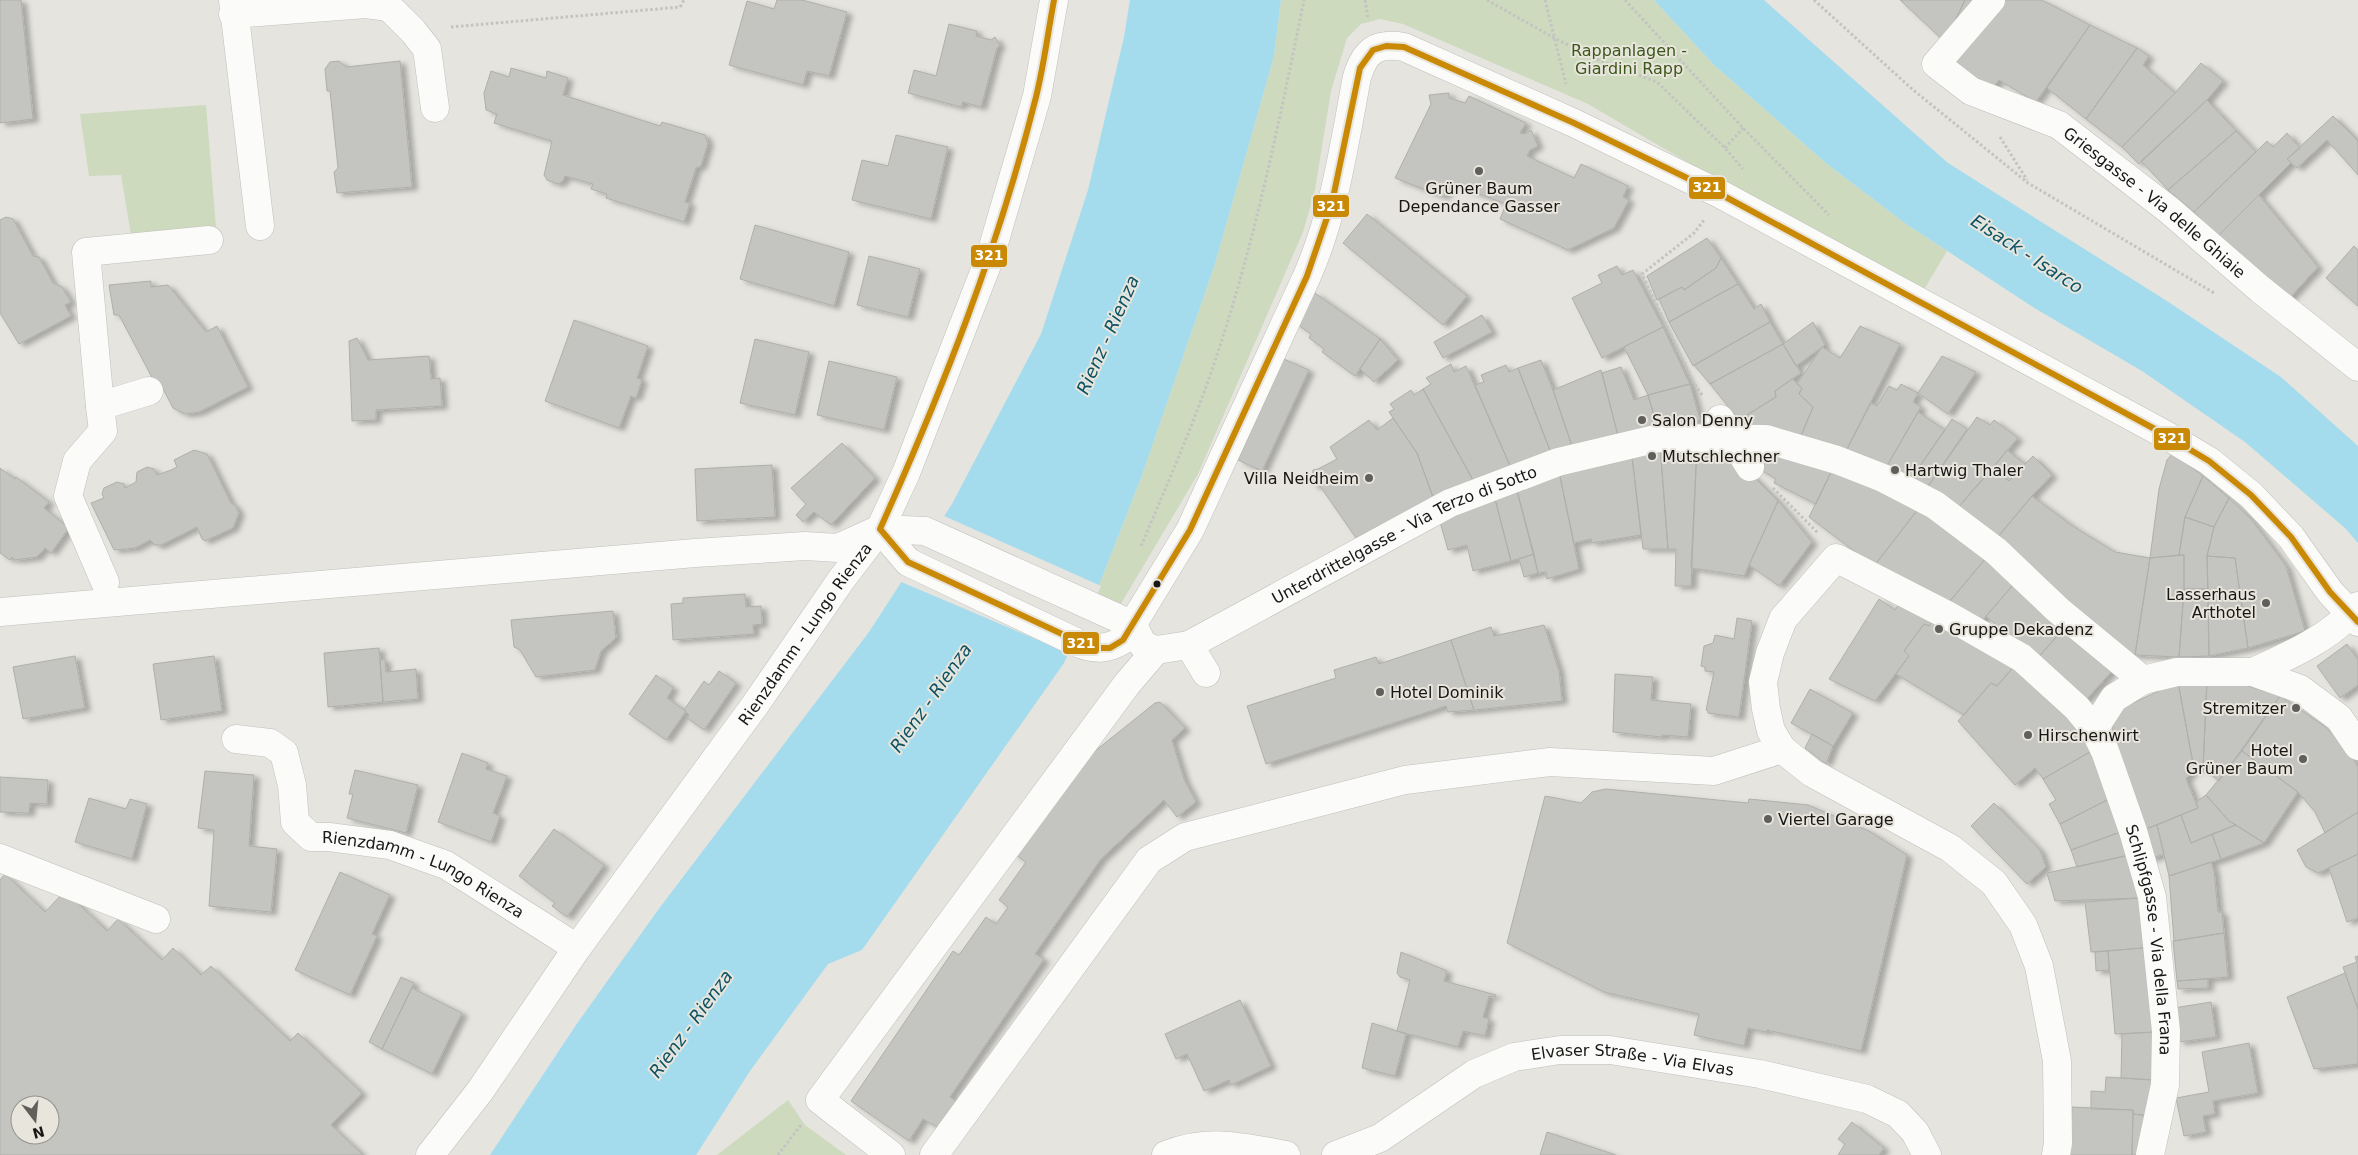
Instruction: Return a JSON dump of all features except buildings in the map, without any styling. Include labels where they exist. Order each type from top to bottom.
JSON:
[{"type":"street","name":"Rienzdamm - Lungo Rienza","points":[[430,1155],[480,1090],[578,948],[754,705],[841,580],[880,529],[906,473],[990,257],[1037,96],[1054,0]]},
{"type":"street","name":"Griesgasse - Via delle Ghiaie","points":[[1992,0],[1936,64],[1971,91],[2059,125],[2168,210],[2260,289],[2358,367]]},
{"type":"street","points":[[260,226],[233,7],[366,4],[389,7],[413,31],[427,50],[435,108]]},
{"type":"street","points":[[880,529],[908,562],[1080,644],[1092,648],[1110,648],[1123,640],[1190,530],[1322,241],[1336,192],[1362,59],[1373,49],[1389,44],[1404,47],[1574,123],[1722,195],[2164,434],[2209,461],[2251,495],[2291,537],[2330,592],[2356,614],[2298,652],[2253,672]]},
{"type":"street","points":[[105,582],[68,496],[77,461],[103,431],[86,252],[209,240]]},
{"type":"street","points":[[100,406],[149,392]]},
{"type":"street","points":[[1726,429],[1750,467]]},
{"type":"street","name":"Unterdrittelgasse - Via Terzo di Sotto","points":[[1156,650],[1189,645],[1304,581],[1450,504],[1558,462],[1660,438],[1698,438],[1726,429],[1837,460],[1883,478],[1935,505],[1996,551],[2058,610],[2143,680]]},
{"type":"street","points":[[0,612],[695,552],[805,546],[838,548],[880,529],[925,531],[1132,626],[1143,645],[1156,650],[1127,684],[820,1100],[891,1155]]},
{"type":"street","points":[[1836,558],[1783,619],[1770,653],[1763,682],[1771,731],[1782,749],[1812,773],[1950,848],[1994,883],[2023,925],[2039,966],[2057,1061],[2058,1143],[2056,1155]]},
{"type":"street","name":"Schlipfgasse - Via della Frana","points":[[1836,558],[1947,615],[2022,658],[2077,708],[2094,728],[2105,751],[2133,832],[2152,897],[2166,1031],[2165,1085],[2150,1155]]},
{"type":"street","points":[[1189,645],[1206,673]]},
{"type":"street","points":[[2094,728],[2114,698],[2143,680],[2177,672],[2253,672],[2300,689],[2339,718],[2358,746]]},
{"type":"street","name":"Rienzdamm - Lungo Rienza","points":[[236,739],[270,743],[284,753],[292,785],[295,822],[311,837],[329,837],[390,845],[446,865],[578,948]]},
{"type":"street","points":[[934,1155],[1149,860],[1185,837],[1405,780],[1550,762],[1714,771],[1782,749]]},
{"type":"street","points":[[0,858],[156,919]]},
{"type":"street","name":"Elvaser Straße - Via Elvas","points":[[1336,1155],[1380,1138],[1474,1074],[1514,1057],[1560,1050],[1610,1050],[1760,1074],[1867,1098],[1898,1114],[1915,1132],[1926,1155]]},
{"type":"street","points":[[1166,1155],[1205,1144],[1235,1146],[1286,1155]]},
{"type":"path","points":[[413,31],[680,7],[684,0]]},
{"type":"path","points":[[1140,548],[1175,466],[1213,366],[1246,257],[1256,221],[1304,0]]},
{"type":"path","points":[[1487,0],[1556,39],[1601,61],[1656,82],[1725,148],[1749,176]]},
{"type":"path","points":[[1545,0],[1556,39],[1574,123]]},
{"type":"path","points":[[1625,0],[1743,128],[1834,218]]},
{"type":"path","points":[[1814,0],[1912,90],[2028,183],[2222,298]]},
{"type":"path","points":[[1725,148],[1743,128]]},
{"type":"path","points":[[1722,195],[1694,233],[1642,274],[1693,382],[1726,429]]},
{"type":"path","points":[[1750,467],[1817,532],[1836,558]]},
{"type":"path","points":[[778,1155],[820,1100]]},
{"type":"green space","name":"Rappanlagen - Giardini Rapp","points":[[1281,0],[1654,0],[1714,65],[1827,164],[1906,224],[1947,251],[1919,298],[1588,104],[1403,24],[1380,19],[1361,24],[1347,38],[1331,91],[1315,190],[1303,232],[1198,474],[1119,607],[1094,598],[1141,478],[1215,264],[1274,56]]},
{"type":"green space","points":[[206,105],[216,227],[131,235],[121,175],[89,176],[80,114]]},
{"type":"green space","points":[[788,1100],[805,1125],[846,1155],[717,1155]]},
{"type":"water","name":"Rienz - Rienza","points":[[1130,0],[1281,0],[1274,56],[1215,264],[1141,478],[1094,598],[1064,663],[862,950],[828,964],[750,1071],[696,1155],[490,1155],[576,1025],[658,910],[869,632],[952,504],[1041,334],[1088,190],[1124,37]]},
{"type":"water","name":"Eisack - Isarco","points":[[1654,0],[1764,0],[1948,163],[2170,303],[2281,377],[2358,446],[2358,543],[2345,528],[2245,442],[2142,371],[2036,309],[1906,224],[1827,164],[1714,65]]},
{"type":"pier","points":[[942,515],[1101,586],[1071,654],[899,581]]},
{"type":"transit line","name":"321","points":[[1054,0],[1036,97],[1005,208],[968,316],[947,370],[880,529],[908,562],[1092,648],[1110,648],[1123,640],[1190,530],[1307,276],[1332,203],[1360,68],[1373,50],[1386,46],[1404,47],[1574,123],[1722,195],[2164,434],[2209,461],[2251,495],[2291,537],[2330,592],[2358,622]]},
{"type":"place","name":"Grüner Baum Dependance Gasser","points":[[1479,171]]},
{"type":"place","name":"Salon Denny","points":[[1642,420]]},
{"type":"place","name":"Mutschlechner","points":[[1652,456]]},
{"type":"place","name":"Hartwig Thaler","points":[[1895,470]]},
{"type":"place","name":"Villa Neidheim","points":[[1369,478]]},
{"type":"place","name":"Lasserhaus Arthotel","points":[[2266,603]]},
{"type":"place","name":"Gruppe Dekadenz","points":[[1939,629]]},
{"type":"place","name":"Hotel Dominik","points":[[1380,692]]},
{"type":"place","name":"Stremitzer","points":[[2296,708]]},
{"type":"place","name":"Hirschenwirt","points":[[2028,735]]},
{"type":"place","name":"Hotel Grüner Baum","points":[[2303,759]]},
{"type":"place","name":"Viertel Garage","points":[[1768,819]]}]
